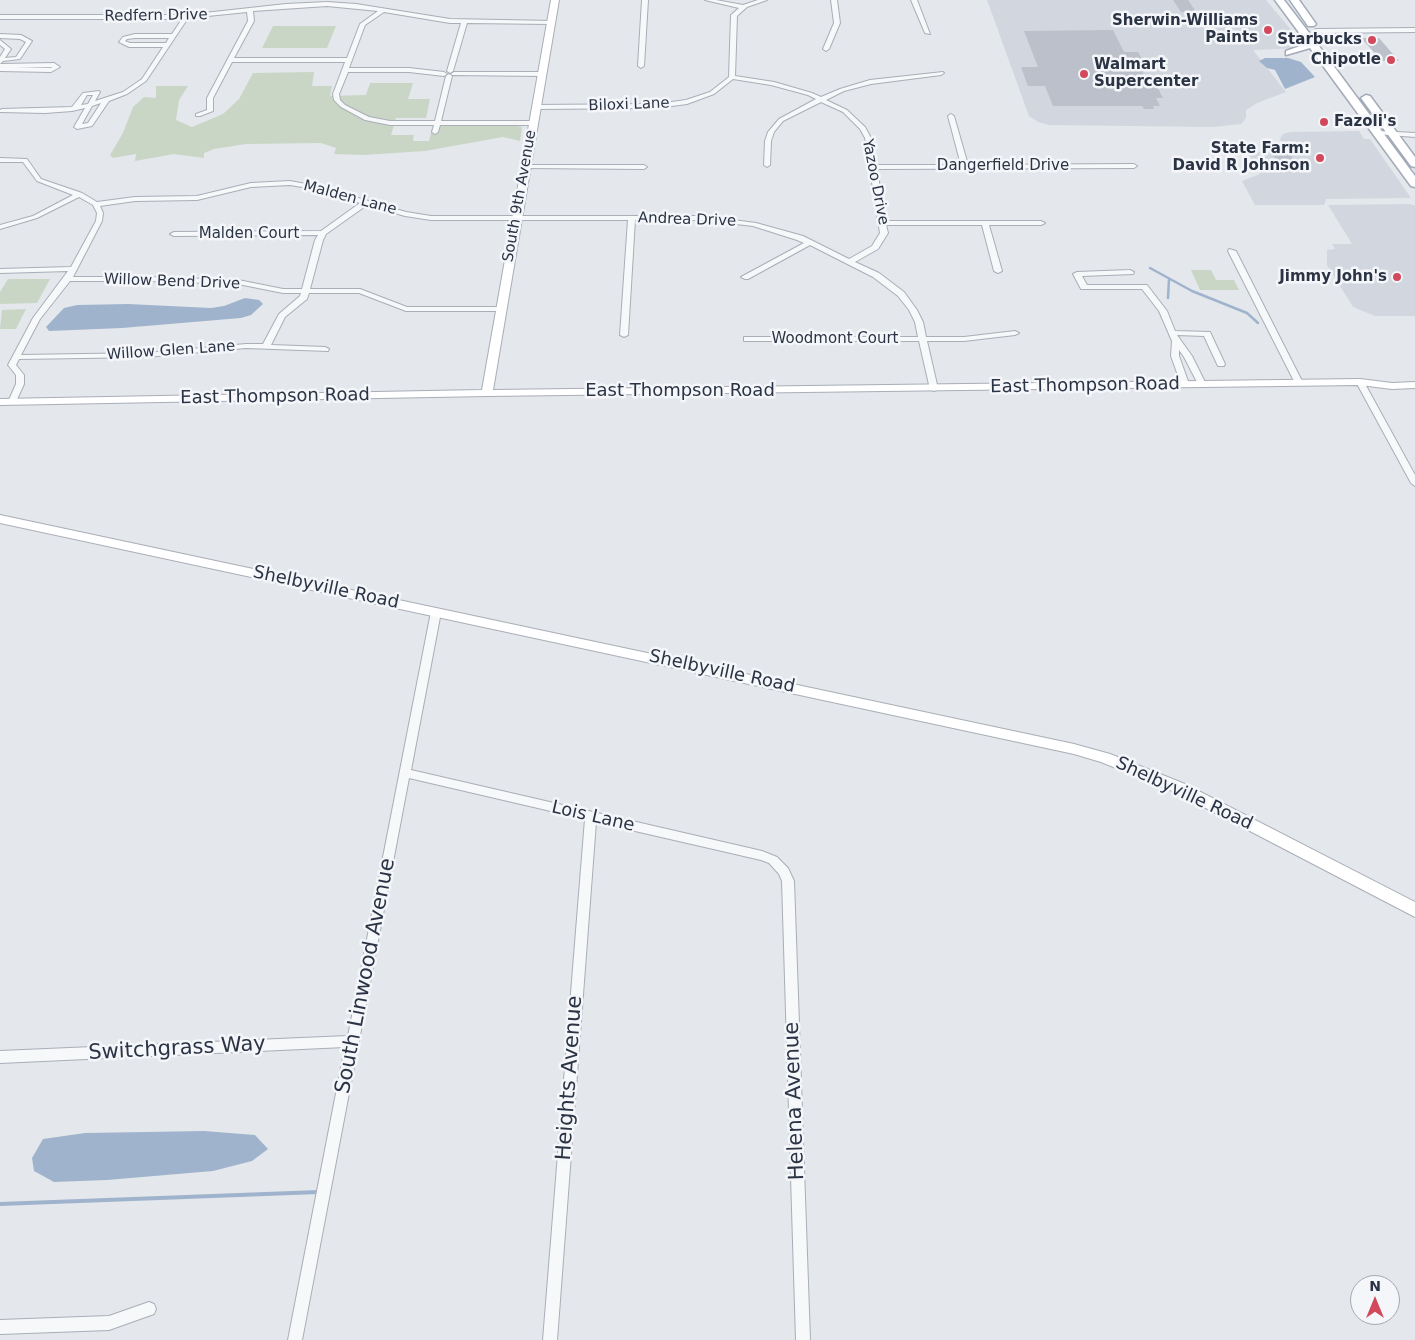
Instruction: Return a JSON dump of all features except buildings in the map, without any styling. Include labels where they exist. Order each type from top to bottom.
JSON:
[{"type":"main road","name":"South 9th Avenue","points":[[487,393],[554,0]]},
{"type":"main road","points":[[1279,0],[1415,184]]},
{"type":"main road","points":[[1294,0],[1319,35]]},
{"type":"main road","points":[[1289,53],[1308,46],[1307,36]]},
{"type":"main road","points":[[1357,86],[1415,164]]},
{"type":"main road","name":"East Thompson Road","points":[[6,402],[487,393],[934,389],[1360,382],[1415,377]]},
{"type":"main road","name":"East Thompson Road","points":[[1360,382],[1392,386],[1415,385]]},
{"type":"main road","name":"Shelbyville Road","points":[[0,520],[1034,739],[1095,754],[1180,788],[1415,910]]},
{"type":"street","points":[[641,66],[646,0]]},
{"type":"street","points":[[708,0],[743,7]]},
{"type":"street","points":[[732,76],[732,20],[736,12],[743,7],[764,0]]},
{"type":"street","points":[[826,49],[837,23],[834,0]]},
{"type":"street","points":[[914,0],[928,33]]},
{"type":"street","name":"Redfern Drive","points":[[0,17],[186,17],[316,4],[349,5],[464,22],[551,22]]},
{"type":"street","points":[[198,116],[210,111],[210,98],[251,21],[250,10]]},
{"type":"street","points":[[384,10],[363,24],[336,95],[337,100],[343,106],[372,120],[395,124],[532,123]]},
{"type":"street","points":[[1,112],[76,108],[125,93],[144,80],[186,17]]},
{"type":"street","points":[[435,132],[464,22]]},
{"type":"street","points":[[1319,35],[1415,30]]},
{"type":"street","points":[[0,36],[21,37],[29,42],[17,59],[0,64]]},
{"type":"street","points":[[167,45],[129,45],[122,42],[126,38],[135,36],[173,36]]},
{"type":"street","points":[[0,42],[8,49],[0,64]]},
{"type":"street","points":[[230,60],[349,60]]},
{"type":"street","points":[[0,64],[54,66],[57,67],[50,70],[0,64]]},
{"type":"street","points":[[345,70],[414,70],[449,74],[541,74]]},
{"type":"street","points":[[767,165],[768,138],[781,120],[822,99],[870,82],[941,73]]},
{"type":"street","name":"Yazoo Drive","points":[[732,76],[789,87],[845,110],[859,122],[868,138],[884,233],[878,244],[850,262]]},
{"type":"street","name":"Biloxi Lane","points":[[535,107],[669,105],[707,95],[722,86],[732,76]]},
{"type":"street","points":[[76,108],[86,94],[96,92],[98,94],[77,127],[89,126],[106,100]]},
{"type":"street","points":[[951,116],[965,166]]},
{"type":"street","points":[[1378,133],[1415,135]]},
{"type":"street","points":[[0,160],[26,160],[34,175],[40,181],[80,194],[96,204],[100,213],[99,220],[74,269],[37,318],[12,365],[20,375],[20,384],[6,402]]},
{"type":"street","name":"Dangerfield Drive","points":[[873,167],[1134,166]]},
{"type":"street","points":[[525,167],[644,167]]},
{"type":"street","name":"Malden Lane","points":[[96,204],[134,199],[197,198],[244,186],[272,183],[315,187],[422,217],[516,219]]},
{"type":"street","points":[[0,227],[35,216],[80,194]]},
{"type":"street","points":[[266,346],[282,316],[302,299],[323,234],[366,202]]},
{"type":"street","name":"Andrea Drive","points":[[516,219],[702,218],[740,221],[780,230],[850,262]]},
{"type":"street","points":[[624,335],[632,219]]},
{"type":"street","points":[[985,223],[998,271]]},
{"type":"street","points":[[883,224],[1041,223]]},
{"type":"street","name":"Malden Court","points":[[174,234],[323,234]]},
{"type":"street","points":[[745,277],[809,242]]},
{"type":"street","points":[[1232,251],[1299,383]]},
{"type":"street","points":[[850,262],[881,278],[906,299],[919,322],[934,389]]},
{"type":"street","points":[[0,271],[74,269]]},
{"type":"street","points":[[1130,272],[1077,274],[1084,287],[1144,286],[1163,311],[1175,337],[1188,356],[1202,384]]},
{"type":"street","name":"Willow Bend Drive","points":[[68,279],[238,282],[272,290],[360,291],[406,309],[500,309]]},
{"type":"street","name":"Woodmont Court","points":[[747,339],[964,339],[1015,333]]},
{"type":"street","points":[[1175,337],[1207,334],[1221,364]]},
{"type":"street","points":[[1175,337],[1174,356],[1185,384]]},
{"type":"street","name":"Willow Glen Lane","points":[[17,357],[147,356],[239,346],[325,349]]},
{"type":"street","points":[[1360,382],[1415,483]]},
{"type":"street","name":"South Linwood Avenue","points":[[295,1340],[436,612]]},
{"type":"street","name":"Lois Lane","points":[[405,773],[762,856],[779,865]]},
{"type":"street","name":"Heights Avenue","points":[[550,1340],[591,817]]},
{"type":"street","name":"Helena Avenue","points":[[779,865],[788,881],[803,1340]]},
{"type":"street","name":"Switchgrass Way","points":[[0,1057],[353,1041]]},
{"type":"street","points":[[0,1327],[109,1322],[149,1308]]},
{"type":"shaded area","points":[[987,0],[1266,0],[1302,43],[1301,48],[1253,50],[1286,92],[1257,103],[1246,110],[1246,118],[1241,124],[1213,127],[1049,125],[1038,122],[1029,116]]},
{"type":"shaded area","points":[[1359,131],[1364,139],[1370,139],[1411,198],[1326,199],[1324,205],[1255,205],[1242,181],[1260,174],[1248,152],[1288,152],[1280,139],[1283,134],[1291,132]]},
{"type":"shaded area","points":[[1410,204],[1415,206],[1415,316],[1375,316],[1353,307],[1327,265],[1327,250],[1335,249],[1332,244],[1352,244],[1328,205]]},
{"type":"green space","points":[[273,26],[336,26],[327,48],[262,48]]},
{"type":"green space","points":[[314,72],[312,86],[332,86],[330,96],[366,95],[370,83],[413,83],[408,99],[430,99],[426,118],[396,118],[391,135],[414,135],[413,141],[429,141],[433,125],[511,125],[522,127],[520,141],[503,137],[425,151],[363,155],[334,154],[336,148],[321,143],[246,144],[214,149],[204,153],[204,158],[174,154],[135,161],[136,154],[113,158],[110,155],[123,133],[133,107],[144,97],[156,98],[156,86],[188,86],[179,100],[176,120],[192,127],[223,114],[239,99],[253,73]]},
{"type":"green space","points":[[1191,270],[1211,270],[1216,280],[1234,280],[1239,290],[1200,290]]},
{"type":"green space","points":[[8,279],[50,279],[37,303],[0,304],[0,292]]},
{"type":"green space","points":[[26,309],[16,329],[0,329],[2,310]]},
{"type":"water","points":[[1265,58],[1288,58],[1301,62],[1315,77],[1285,89],[1275,70],[1267,68],[1259,61]]},
{"type":"water","points":[[245,298],[259,300],[263,304],[251,315],[241,318],[122,328],[49,331],[46,327],[64,308],[77,305],[128,304],[211,308],[224,306]]},
{"type":"water","points":[[204,1131],[255,1135],[268,1149],[252,1161],[213,1171],[107,1180],[54,1182],[34,1171],[32,1158],[43,1139],[85,1133]]},
{"type":"waterway","points":[[1150,268],[1192,291],[1247,313],[1258,323]]},
{"type":"waterway","points":[[1168,298],[1169,279]]},
{"type":"waterway","points":[[0,1204],[319,1192]]},
{"type":"place","name":"Sherwin-Williams Paints","points":[[1268,30]]},
{"type":"place","name":"Starbucks","points":[[1372,40]]},
{"type":"place","name":"Chipotle","points":[[1391,60]]},
{"type":"place","name":"Walmart Supercenter","points":[[1084,74]]},
{"type":"place","name":"Fazoli's","points":[[1324,122]]},
{"type":"place","name":"State Farm: David R Johnson","points":[[1320,158]]},
{"type":"place","name":"Jimmy John's","points":[[1397,277]]}]
